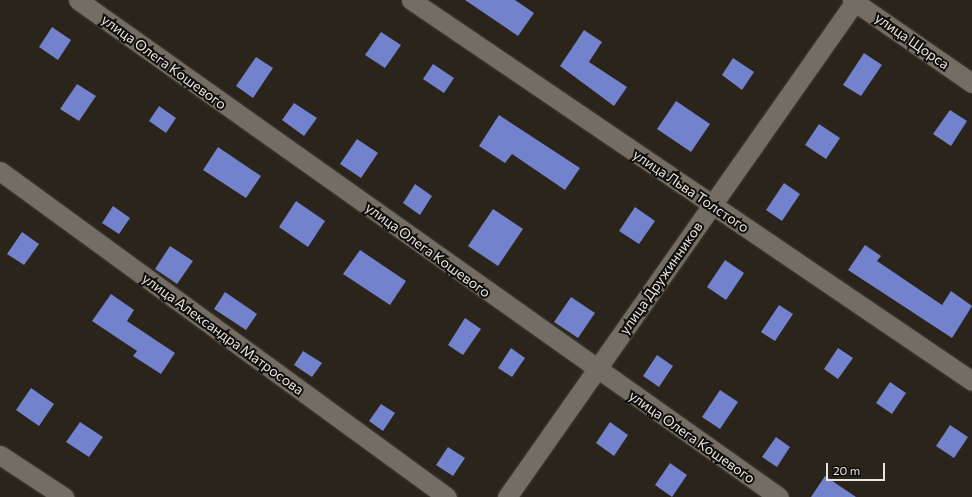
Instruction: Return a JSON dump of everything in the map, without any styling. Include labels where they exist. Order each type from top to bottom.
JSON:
[{"type":"street","name":"улица Олега Кошевого","points":[[78,0],[596,370],[779,497]]},
{"type":"street","name":"улица Льва Толстого","points":[[410,0],[972,381]]},
{"type":"street","name":"улица Дружинников","points":[[507,497],[854,1]]},
{"type":"street","name":"улица Щорса","points":[[854,1],[972,82]]},
{"type":"street","name":"улица Александра Матросова","points":[[0,171],[447,497]]},
{"type":"street","points":[[0,455],[64,497]]},
{"type":"building","points":[[465,0],[515,0],[534,13],[518,36]]},
{"type":"building","points":[[52,27],[71,40],[58,60],[39,47]]},
{"type":"building","points":[[584,30],[602,42],[589,62],[627,87],[614,106],[560,66]]},
{"type":"building","points":[[381,32],[401,45],[385,68],[365,55]]},
{"type":"building","points":[[864,53],[882,65],[861,96],[843,85]]},
{"type":"building","points":[[256,57],[273,68],[253,98],[236,86]]},
{"type":"building","points":[[733,58],[754,72],[742,90],[722,75]]},
{"type":"building","points":[[433,64],[454,78],[444,93],[423,79]]},
{"type":"building","points":[[77,84],[96,96],[79,121],[60,109]]},
{"type":"building","points":[[676,101],[710,124],[691,152],[657,129]]},
{"type":"building","points":[[294,103],[317,118],[304,136],[282,120]]},
{"type":"building","points":[[159,106],[176,118],[166,133],[149,121]]},
{"type":"building","points":[[950,110],[967,121],[951,146],[933,134]]},
{"type":"building","points":[[499,115],[580,168],[565,190],[512,154],[505,163],[479,146]]},
{"type":"building","points":[[819,124],[840,138],[826,159],[805,145]]},
{"type":"building","points":[[357,139],[378,153],[361,178],[340,164]]},
{"type":"building","points":[[218,147],[261,176],[246,198],[203,170]]},
{"type":"building","points":[[784,183],[800,194],[782,221],[766,210]]},
{"type":"building","points":[[415,184],[432,196],[420,215],[403,203]]},
{"type":"building","points":[[296,201],[325,221],[308,247],[279,227]]},
{"type":"building","points":[[113,206],[130,218],[119,234],[102,223]]},
{"type":"building","points":[[635,207],[655,221],[639,244],[619,231]]},
{"type":"building","points":[[493,209],[523,229],[498,266],[468,246]]},
{"type":"building","points":[[22,232],[39,244],[24,265],[7,254]]},
{"type":"building","points":[[865,245],[881,256],[877,261],[942,305],[951,291],[972,306],[952,338],[848,270]]},
{"type":"building","points":[[170,246],[193,261],[177,284],[155,269]]},
{"type":"building","points":[[360,250],[406,281],[390,305],[343,274]]},
{"type":"building","points":[[725,260],[744,273],[726,300],[707,287]]},
{"type":"building","points":[[225,292],[257,314],[246,330],[214,309]]},
{"type":"building","points":[[111,294],[134,310],[127,321],[175,353],[161,374],[133,356],[137,351],[92,321]]},
{"type":"building","points":[[571,297],[595,313],[578,338],[554,322]]},
{"type":"building","points":[[779,305],[793,314],[775,341],[761,332]]},
{"type":"building","points":[[465,318],[481,329],[463,355],[448,345]]},
{"type":"building","points":[[511,348],[525,358],[512,377],[498,368]]},
{"type":"building","points":[[838,348],[853,358],[838,379],[824,369]]},
{"type":"building","points":[[303,351],[322,363],[312,377],[294,365]]},
{"type":"building","points":[[657,355],[673,366],[659,387],[643,376]]},
{"type":"building","points":[[890,382],[906,393],[892,414],[876,403]]},
{"type":"building","points":[[31,388],[54,404],[39,426],[16,410]]},
{"type":"building","points":[[720,390],[738,402],[720,429],[702,417]]},
{"type":"building","points":[[381,404],[395,413],[383,431],[369,421]]},
{"type":"building","points":[[80,422],[103,437],[89,457],[66,442]]},
{"type":"building","points":[[610,422],[628,435],[614,456],[596,443]]},
{"type":"building","points":[[950,425],[968,437],[954,458],[936,446]]},
{"type":"building","points":[[776,437],[790,447],[777,467],[762,457]]},
{"type":"building","points":[[448,447],[465,458],[453,476],[436,465]]},
{"type":"building","points":[[670,463],[687,475],[672,497],[655,485]]},
{"type":"building","points":[[825,476],[856,497],[811,497]]}]
